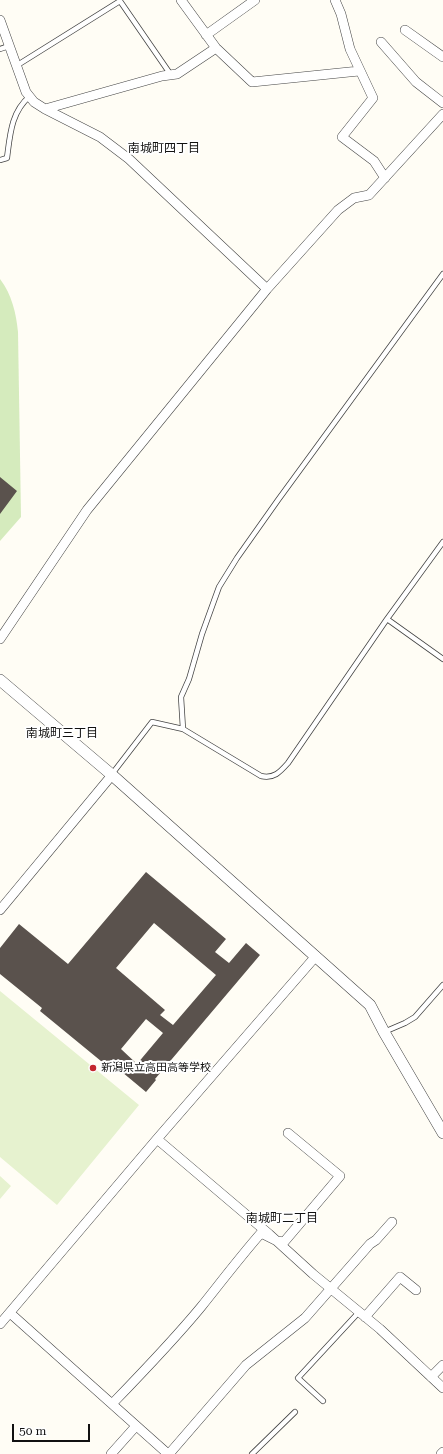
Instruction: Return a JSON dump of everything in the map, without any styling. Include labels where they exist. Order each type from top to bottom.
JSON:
[{"type":"street","points":[[180,0],[216,48],[252,82],[359,70]]},
{"type":"street","points":[[206,35],[255,0]]},
{"type":"street","points":[[335,0],[341,14],[350,49],[373,98],[342,137],[374,161],[385,178]]},
{"type":"street","points":[[0,20],[4,48],[16,66],[26,92],[34,102],[100,137],[129,160],[266,289]]},
{"type":"street","points":[[405,30],[443,57]]},
{"type":"street","points":[[381,42],[416,82],[443,103]]},
{"type":"street","points":[[45,109],[162,76],[177,74],[216,48]]},
{"type":"street","points":[[0,639],[87,510],[266,289],[338,210],[354,198],[369,195],[442,117]]},
{"type":"street","points":[[0,680],[112,775],[370,1005],[384,1032],[443,1133]]},
{"type":"street","points":[[0,910],[112,775]]},
{"type":"street","points":[[0,1324],[157,1139],[316,956]]},
{"type":"street","points":[[112,1404],[201,1308],[239,1258],[261,1233],[277,1241],[284,1242],[340,1176],[288,1132]]},
{"type":"street","points":[[157,1139],[277,1241],[313,1274],[362,1314],[443,1388]]},
{"type":"street","points":[[10,1313],[169,1454],[246,1365],[304,1318],[392,1222]]},
{"type":"street","points":[[362,1314],[400,1277],[416,1290]]},
{"type":"street","points":[[432,1377],[443,1365]]},
{"type":"street","points":[[111,1454],[136,1426]]},
{"type":"lane","points":[[16,66],[120,1],[171,75]]},
{"type":"lane","points":[[0,160],[7,158],[11,127],[23,102],[30,96]]},
{"type":"lane","points":[[183,729],[181,697],[189,679],[202,634],[219,587],[237,558],[278,500],[443,274]]},
{"type":"lane","points":[[112,775],[152,722],[183,729],[261,776],[275,776],[288,763],[387,618],[443,542]]},
{"type":"lane","points":[[387,618],[443,659]]},
{"type":"lane","points":[[384,1032],[405,1024],[415,1017],[443,985]]},
{"type":"lane","points":[[323,1401],[298,1378],[362,1314]]},
{"type":"lane","points":[[252,1454],[295,1412]]},
{"type":"green space","points":[[0,279],[8,291],[13,304],[18,332],[21,517],[0,541]]},
{"type":"green space","points":[[0,991],[139,1105],[57,1205],[0,1157]]},
{"type":"green space","points":[[0,1176],[11,1186],[0,1199]]},
{"type":"building","points":[[0,477],[17,491],[0,514]]},
{"type":"building","points":[[146,872],[226,939],[215,952],[229,963],[246,943],[260,955],[155,1079],[156,1080],[146,1092],[110,1062],[107,1066],[40,1011],[42,1008],[0,974],[0,948],[19,924],[68,964]],"holes":[[[154,923],[216,975],[173,1025],[160,1015],[165,1010],[116,968]],[[146,1019],[163,1033],[137,1064],[121,1049]]]},
{"type":"place","name":"新潟県立高田高等学校","points":[[93,1068]]},
{"type":"district","name":"南城町四丁目","points":[[164,148]]},
{"type":"district","name":"南城町三丁目","points":[[62,733]]},
{"type":"district","name":"南城町二丁目","points":[[282,1218]]}]
